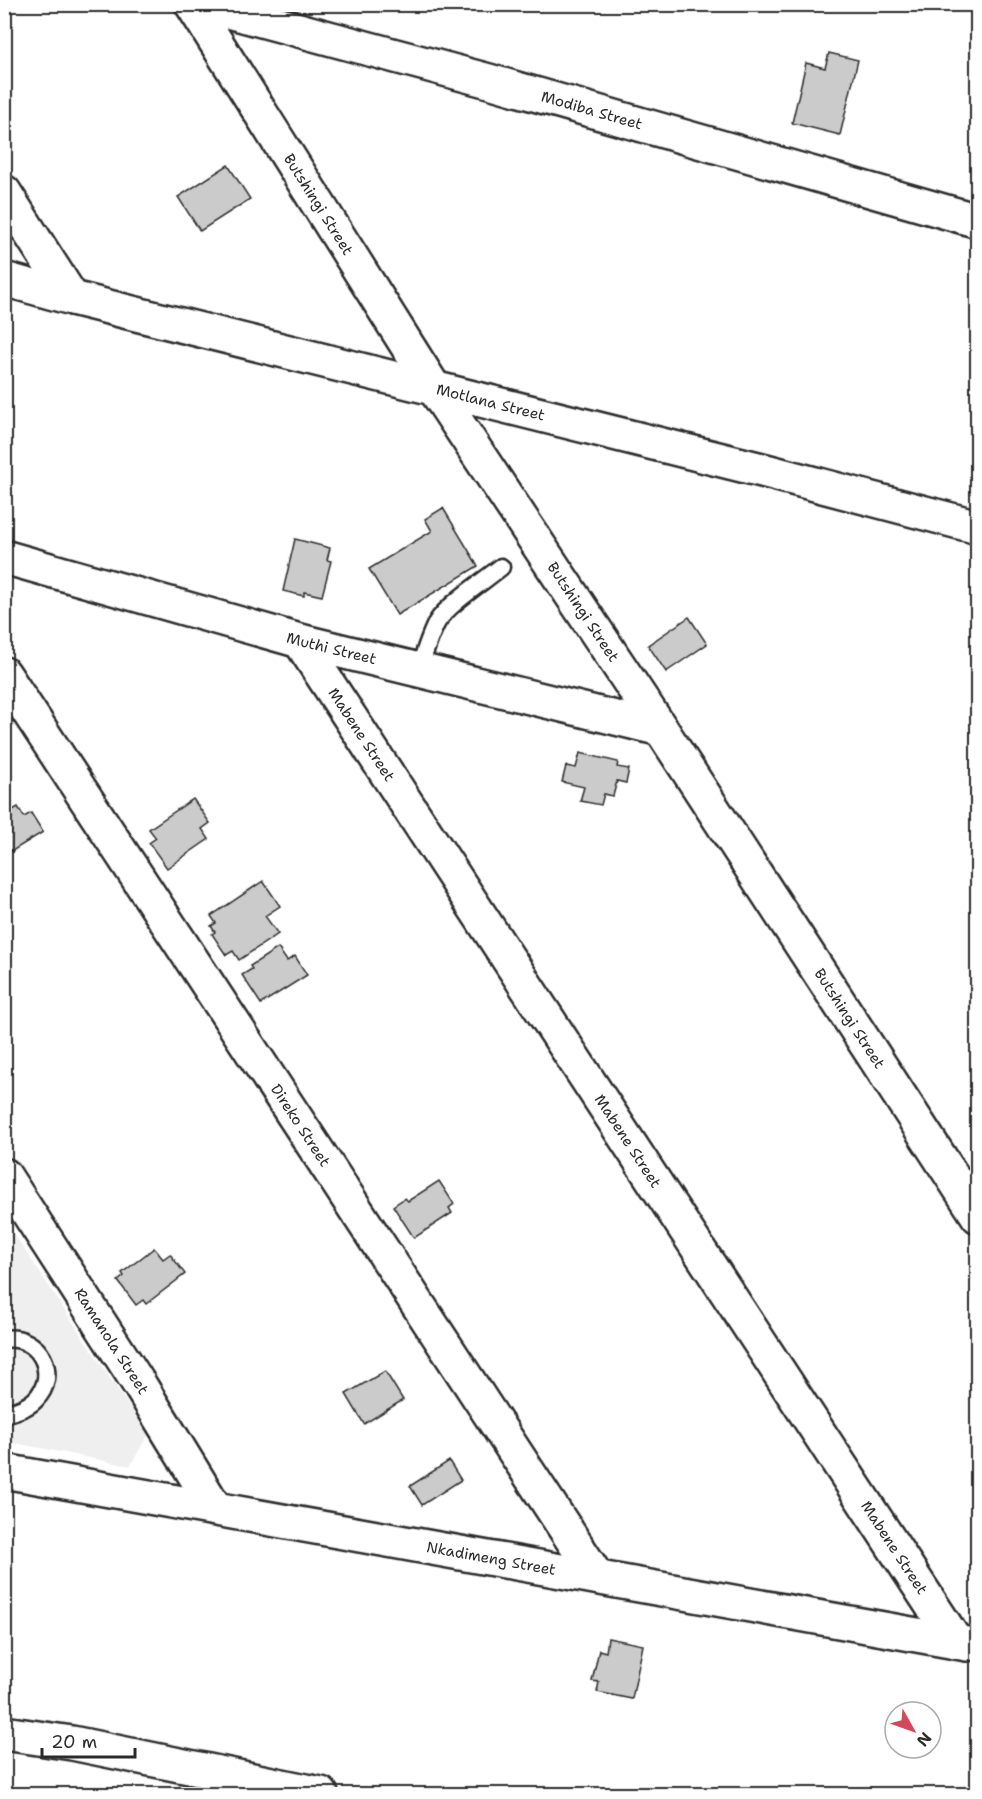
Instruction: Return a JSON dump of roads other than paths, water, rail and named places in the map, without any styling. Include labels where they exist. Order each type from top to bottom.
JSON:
[{"type":"street","name":"Butshingi Street","points":[[192,4],[434,388],[661,729],[978,1216]]},
{"type":"street","name":"Modiba Street","points":[[202,4],[489,81],[978,221]]},
{"type":"street","points":[[4,192],[72,298]]},
{"type":"street","name":"Motlana Street","points":[[4,279],[72,298],[762,470],[978,527]]},
{"type":"street","name":"Muthi Street","points":[[4,557],[300,641],[661,729]]},
{"type":"street","name":"Mabene Street","points":[[300,641],[967,1644]]},
{"type":"street","name":"Direko Street","points":[[4,674],[597,1577]]},
{"type":"street","name":"Ramanola Street","points":[[4,1175],[141,1387],[215,1508]]},
{"type":"street","name":"Nkadimeng Street","points":[[4,1471],[967,1644]]},
{"type":"street","points":[[4,1733],[72,1743],[321,1794]]},
{"type":"lane","points":[[419,670],[438,621],[446,611],[501,567]]},
{"type":"lane","points":[[4,1339],[17,1338],[32,1345],[42,1356],[47,1371],[45,1385],[35,1400],[21,1409],[4,1414]]}]
